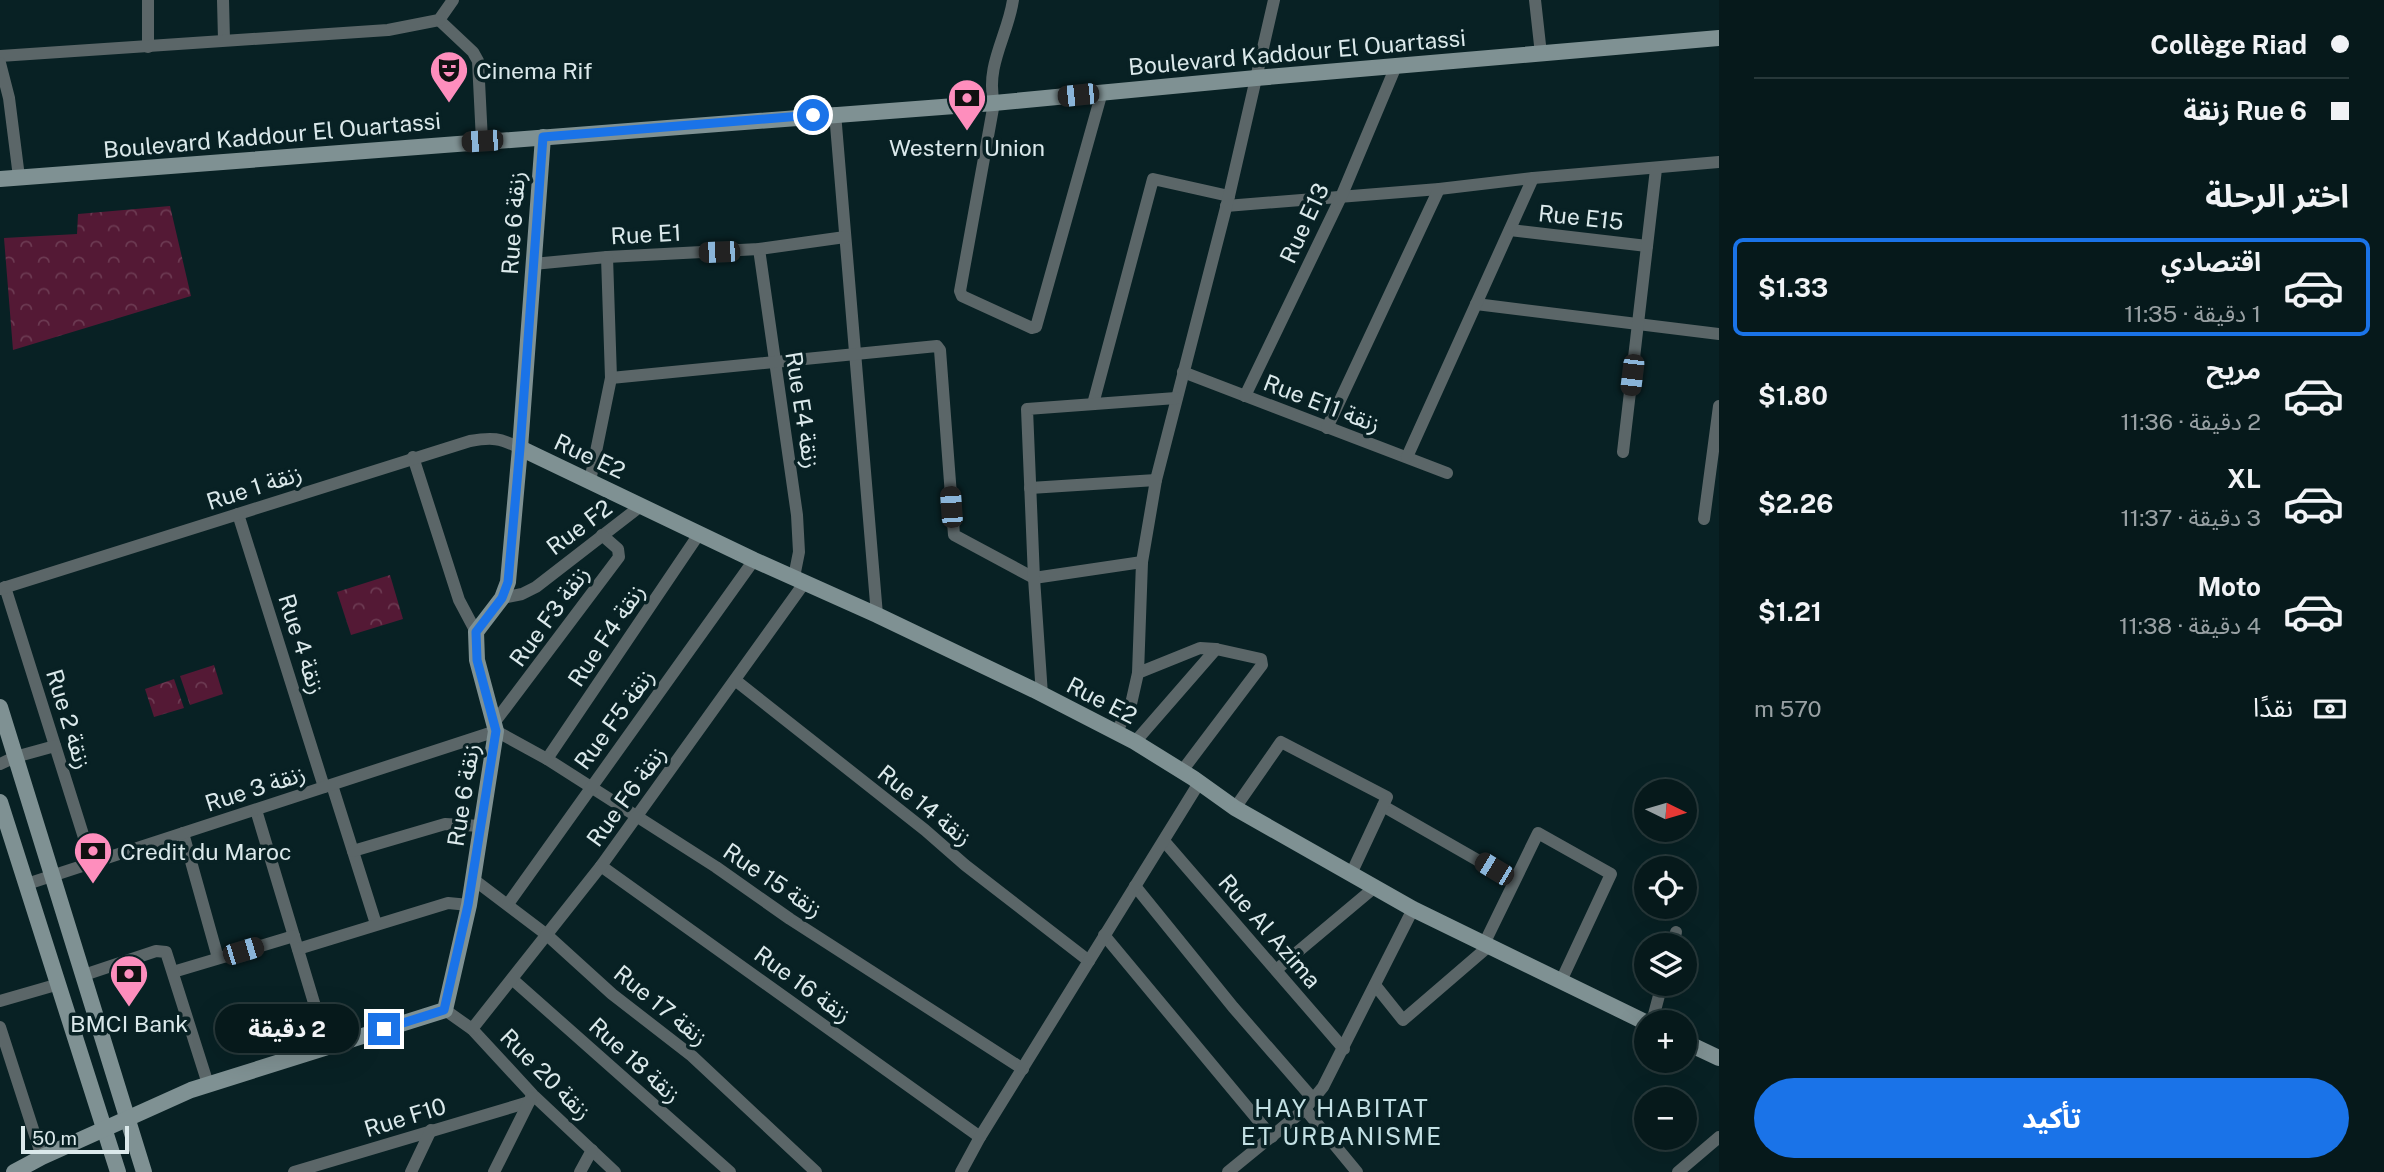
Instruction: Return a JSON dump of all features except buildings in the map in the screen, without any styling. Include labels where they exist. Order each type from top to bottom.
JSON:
[{"type":"street","points":[[148,0],[148,47]]},
{"type":"street","points":[[223,0],[224,40]]},
{"type":"street","points":[[0,56],[388,30],[439,20],[453,0]]},
{"type":"street","points":[[1013,0],[1011,15],[991,76],[994,103],[961,294],[1034,329],[1102,92]]},
{"type":"street","points":[[1116,733],[1130,704],[1138,673],[1142,562],[1156,480],[1228,201],[1274,0]]},
{"type":"street","points":[[1535,0],[1541,54]]},
{"type":"street","points":[[439,20],[473,52],[478,61],[482,141]]},
{"type":"street","name":"Boulevard Kaddour El Ouartassi","points":[[0,179],[835,113],[994,103],[1719,38]]},
{"type":"street","points":[[0,63],[9,98],[19,177]]},
{"type":"street","name":"Rue E13","points":[[1245,396],[1341,197],[1396,66]]},
{"type":"street","points":[[835,113],[877,615]]},
{"type":"street","name":"Rue 6 زنقة","points":[[444,1010],[473,879],[495,727],[477,660],[476,632],[502,598],[508,582],[543,137]]},
{"type":"street","points":[[1093,404],[1153,179],[1228,201],[1341,197],[1719,162]]},
{"type":"street","points":[[1623,452],[1656,169]]},
{"type":"street","points":[[1407,457],[1533,178]]},
{"type":"street","points":[[1327,428],[1439,189]]},
{"type":"street","name":"Rue E15","points":[[1510,230],[1647,246]]},
{"type":"street","name":"Rue E1","points":[[533,264],[759,249],[845,237]]},
{"type":"street","name":"Rue E4 زنقة","points":[[759,249],[799,535],[799,579]]},
{"type":"street","points":[[590,481],[611,378],[607,257]]},
{"type":"street","points":[[1476,304],[1719,334]]},
{"type":"street","points":[[611,378],[939,347],[953,535],[1034,578],[1142,562]]},
{"type":"street","name":"Rue E11 زنقة","points":[[1183,372],[1447,473]]},
{"type":"street","points":[[1042,695],[1027,408],[1176,398]]},
{"type":"street","points":[[1704,519],[1719,406]]},
{"type":"street","name":"Rue 1 زنقة","points":[[3,588],[413,457],[488,438],[502,439],[520,448]]},
{"type":"street","name":"Rue E2","points":[[520,448],[754,560],[877,615],[1135,742],[1235,808],[1413,909],[1634,1016]]},
{"type":"street","points":[[413,457],[459,600],[476,632]]},
{"type":"street","points":[[1030,488],[1156,480]]},
{"type":"street","name":"Rue F2","points":[[502,598],[522,594],[536,587],[642,505]]},
{"type":"street","name":"Rue 4 زنقة","points":[[239,514],[376,924]]},
{"type":"street","name":"Rue F4 زنقة","points":[[547,760],[699,534]]},
{"type":"street","name":"Rue F3 زنقة","points":[[495,727],[619,557],[618,549],[602,535]]},
{"type":"street","name":"Rue F5 زنقة","points":[[508,904],[754,560]]},
{"type":"street","name":"Rue F6 زنقة","points":[[472,1029],[637,817],[735,680],[799,579]]},
{"type":"street","name":"Rue 2 زنقة","points":[[3,588],[92,863]]},
{"type":"street","points":[[1138,673],[1196,649],[1216,649],[1261,659],[1262,664],[1182,771]]},
{"type":"street","points":[[1135,742],[1216,649]]},
{"type":"street","name":"Rue 14 زنقة","points":[[735,680],[1089,961]]},
{"type":"street","points":[[0,707],[8,761],[53,875],[144,1172]]},
{"type":"street","name":"Rue 3 زنقة","points":[[27,884],[328,786],[495,727]]},
{"type":"street","name":"Rue 15 زنقة","points":[[495,727],[716,867],[790,919],[1023,1069]]},
{"type":"street","points":[[1235,808],[1281,742],[1388,797],[1351,874]]},
{"type":"street","points":[[8,761],[55,746]]},
{"type":"street","points":[[966,1170],[980,1137],[1199,783]]},
{"type":"street","points":[[0,802],[118,1172]]},
{"type":"street","points":[[1383,806],[1514,881]]},
{"type":"street","points":[[256,810],[327,1046]]},
{"type":"street","points":[[353,851],[445,824],[481,826]]},
{"type":"street","points":[[183,833],[218,958]]},
{"type":"street","points":[[1375,985],[1404,1020],[1487,945],[1537,833],[1611,874],[1561,981]]},
{"type":"street","name":"Rue Al Azima","points":[[1164,841],[1344,1049]]},
{"type":"street","name":"Rue 16 زنقة","points":[[601,866],[980,1137]]},
{"type":"street","name":"Rue 17 زنقة","points":[[473,879],[547,935],[612,993],[691,1056],[816,1172]]},
{"type":"street","points":[[1135,886],[1233,1007],[1357,1172]]},
{"type":"street","points":[[1276,970],[1374,887]]},
{"type":"street","points":[[173,972],[218,958],[376,924],[448,903],[468,905]]},
{"type":"street","points":[[1228,1172],[1309,1105],[1323,1087],[1413,909]]},
{"type":"street","points":[[1104,935],[1272,1137]]},
{"type":"street","points":[[84,975],[159,950],[166,952],[208,1084]]},
{"type":"street","name":"Rue 18 زنقة","points":[[512,979],[730,1172]]},
{"type":"street","points":[[0,1001],[59,984]]},
{"type":"street","points":[[14,1172],[153,1106],[208,1084],[444,1010]]},
{"type":"street","name":"Rue 20 زنقة","points":[[444,1010],[472,1029],[531,1098],[615,1172]]},
{"type":"street","points":[[0,1027],[42,1157]]},
{"type":"street","points":[[1697,1048],[1719,1058]]},
{"type":"street","points":[[494,1172],[531,1098]]},
{"type":"street","name":"Rue F10","points":[[294,1172],[394,1143],[531,1098]]},
{"type":"street","points":[[411,1172],[431,1130]]},
{"type":"street","points":[[1678,1172],[1719,1137]]},
{"type":"street","points":[[580,1172],[592,1150]]},
{"type":"green space","points":[[170,206],[191,296],[13,350],[4,238],[77,234],[78,214]]},
{"type":"green space","points":[[390,575],[403,619],[351,635],[337,592]]},
{"type":"green space","points":[[214,665],[223,694],[190,705],[180,676]]},
{"type":"green space","points":[[174,679],[184,708],[154,717],[145,689]]},
{"type":"place","name":"Cinema Rif","points":[[449,104]]},
{"type":"place","name":"Western Union","points":[[967,132]]},
{"type":"place","name":"Credit du Maroc","points":[[93,885]]},
{"type":"place","name":"BMCI Bank","points":[[129,1008]]},
{"type":"district","name":"HAY HABITAT ET URBANISME","points":[[1342,1122]]},
{"type":"route","points":[[384,1029],[444,1010],[473,879],[496,731],[477,660],[475,640],[476,632],[502,598],[508,582],[543,137],[813,115]]}]
